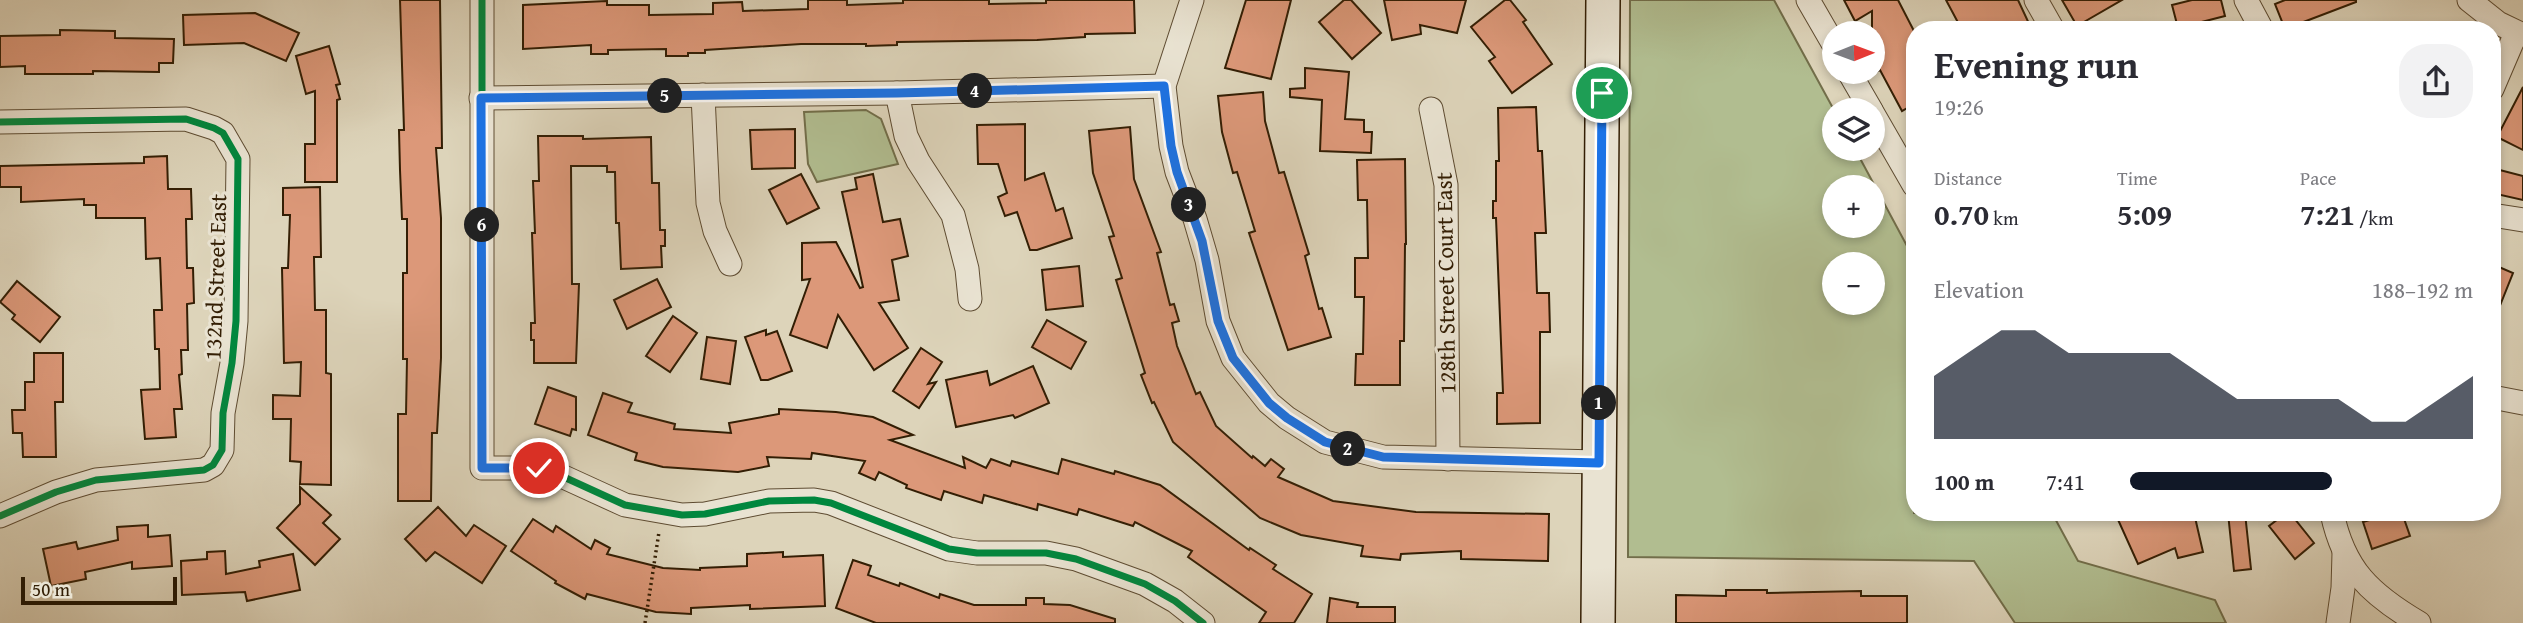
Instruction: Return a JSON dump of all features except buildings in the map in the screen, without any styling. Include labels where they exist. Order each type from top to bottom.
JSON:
[{"type":"street","points":[[482,0],[482,468],[539,468],[625,505],[682,515],[705,514],[769,500],[814,500],[831,503],[948,549],[1046,553],[1087,562],[1145,584],[1175,601],[1203,623]]},
{"type":"street","points":[[1192,0],[1164,86],[1171,146],[1177,172],[1204,250],[1218,321],[1233,358],[1269,403],[1325,442],[1383,457],[1599,463]]},
{"type":"street","points":[[1598,623],[1603,0]]},
{"type":"street","points":[[1808,0],[1822,24]]},
{"type":"street","points":[[2036,0],[2048,21]]},
{"type":"street","points":[[2246,0],[2257,21]]},
{"type":"street","points":[[2469,0],[2495,21]]},
{"type":"street","points":[[2501,24],[2520,34],[2501,71]]},
{"type":"street","points":[[481,98],[897,93],[1164,86]]},
{"type":"street","points":[[897,93],[906,136],[918,161],[953,215],[967,269],[970,299]]},
{"type":"street","points":[[702,95],[708,203],[715,231],[730,264]]},
{"type":"street","name":"128th Street Court East","points":[[1431,109],[1446,185],[1448,459]]},
{"type":"street","name":"132nd Street East","points":[[0,122],[175,117],[223,133],[238,159],[236,321],[223,413],[222,450],[213,465],[204,470],[96,480],[56,492],[0,516]]},
{"type":"street","points":[[1885,134],[1906,171]]},
{"type":"street","points":[[2501,216],[2523,220]]},
{"type":"street","points":[[2501,399],[2523,403]]},
{"type":"street","points":[[2335,521],[2344,550],[2359,577],[2387,604],[2419,623]]},
{"type":"street","points":[[2338,623],[2343,588],[2344,550],[2341,521]]},
{"type":"path","points":[[645,623],[659,532]]},
{"type":"green space","points":[[1630,0],[1774,0],[1827,98],[1822,98],[1822,161],[1861,161],[1869,175],[1822,175],[1822,238],[1885,238],[1885,205],[1906,244],[1906,521],[2056,521],[2078,561],[2215,600],[2226,623],[2015,623],[1974,561],[1628,557]]},
{"type":"green space","points":[[866,110],[881,119],[898,164],[817,182],[808,164],[804,112]]},
{"type":"cycle path","points":[[482,0],[482,468],[539,468],[625,505],[682,515],[705,514],[769,501],[814,500],[831,503],[949,549],[977,553],[1046,553],[1076,559],[1145,584],[1175,601],[1203,623]]},
{"type":"cycle path","points":[[0,122],[186,119],[223,133],[238,159],[236,321],[223,413],[222,450],[213,465],[204,470],[96,480],[56,492],[0,516]]},
{"type":"route","points":[[539,468],[482,468],[481,98],[897,93],[1164,86],[1171,146],[1177,172],[1202,241],[1218,321],[1241,372],[1269,403],[1325,442],[1364,454],[1383,457],[1599,463],[1602,93]]}]
